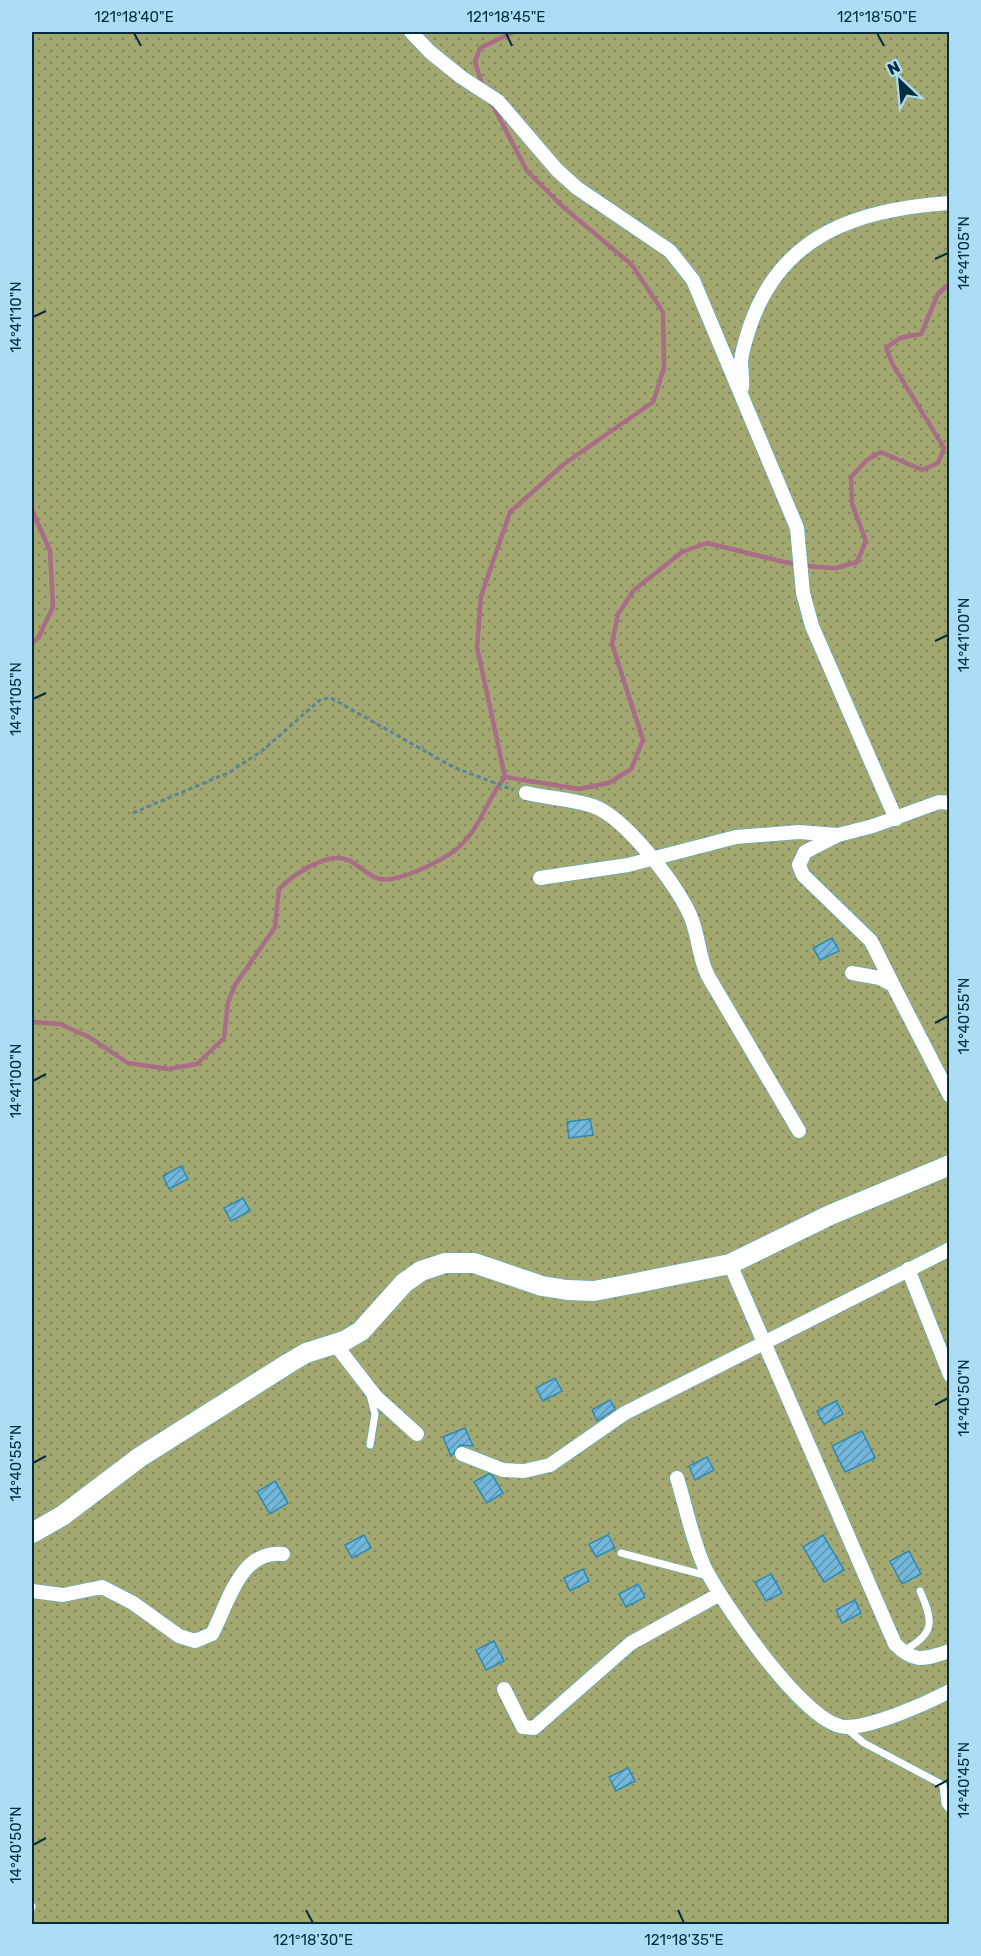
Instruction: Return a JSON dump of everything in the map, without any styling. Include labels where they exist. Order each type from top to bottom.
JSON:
[{"type":"street","points":[[411,32],[430,52],[461,77],[498,101],[577,188],[670,251],[693,280],[797,528],[803,593],[812,626],[896,819]]},
{"type":"street","points":[[741,393],[741,360],[749,330],[766,288],[796,252],[864,215],[904,206],[950,203]]},
{"type":"street","points":[[526,793],[595,807],[626,829],[651,859],[676,890],[690,914],[700,959],[708,976],[799,1131]]},
{"type":"street","points":[[950,803],[939,802],[896,819],[838,835],[805,852],[799,865],[803,875],[871,941],[950,1096]]},
{"type":"street","points":[[540,878],[651,859],[736,837],[765,832],[838,835]]},
{"type":"street","points":[[852,974],[880,978],[893,985]]},
{"type":"street","points":[[32,1533],[62,1516],[140,1457],[288,1363],[306,1353],[335,1344],[361,1331],[404,1283],[421,1271],[445,1263],[474,1263],[542,1286],[594,1291],[730,1264],[830,1215],[950,1165]]},
{"type":"street","points":[[462,1454],[503,1470],[524,1471],[550,1465],[625,1413],[950,1249]]},
{"type":"street","points":[[730,1264],[895,1644],[908,1657],[926,1659],[950,1651]]},
{"type":"street","points":[[908,1269],[950,1375]]},
{"type":"street","points":[[335,1344],[396,1417],[417,1434]]},
{"type":"street","points":[[677,1478],[704,1565],[720,1594],[780,1678],[810,1709],[832,1724],[845,1727],[909,1710],[950,1691]]},
{"type":"street","points":[[32,1592],[63,1595],[102,1587],[133,1603],[179,1636],[195,1641],[212,1634],[221,1612],[246,1567],[254,1559],[272,1553],[282,1554]]},
{"type":"street","points":[[504,1689],[523,1727],[534,1728],[631,1643],[720,1594]]},
{"type":"lane","points":[[368,1384],[375,1414],[370,1445]]},
{"type":"lane","points":[[621,1553],[711,1577]]},
{"type":"lane","points":[[903,1651],[921,1641],[929,1625],[931,1616],[920,1591]]},
{"type":"lane","points":[[845,1727],[864,1743],[944,1785],[950,1810]]},
{"type":"path","points":[[134,813],[230,772],[263,750],[321,699],[332,698],[453,767],[498,785],[526,793]]},
{"type":"green space","points":[[32,32],[949,32],[949,1924],[32,1924]]},
{"type":"building","points":[[832,938],[839,951],[820,960],[813,948]]},
{"type":"building","points":[[590,1119],[593,1135],[569,1138],[567,1122]]},
{"type":"building","points":[[181,1166],[188,1179],[169,1189],[163,1176]]},
{"type":"building","points":[[243,1198],[250,1211],[231,1221],[224,1208]]},
{"type":"building","points":[[555,1378],[562,1391],[543,1401],[536,1388]]},
{"type":"building","points":[[610,1400],[615,1409],[597,1421],[592,1410]]},
{"type":"building","points":[[836,1401],[843,1414],[824,1424],[817,1411]]},
{"type":"building","points":[[465,1428],[473,1446],[460,1445],[451,1456],[443,1437]]},
{"type":"building","points":[[862,1431],[875,1458],[845,1472],[832,1446]]},
{"type":"building","points":[[707,1457],[714,1470],[695,1480],[689,1466]]},
{"type":"building","points":[[488,1474],[492,1475],[503,1493],[487,1503],[474,1482]]},
{"type":"building","points":[[275,1481],[288,1503],[270,1514],[257,1492]]},
{"type":"building","points":[[364,1535],[371,1548],[352,1558],[345,1545]]},
{"type":"building","points":[[608,1535],[615,1548],[596,1557],[589,1544]]},
{"type":"building","points":[[823,1535],[844,1570],[824,1582],[803,1547]]},
{"type":"building","points":[[909,1551],[921,1574],[902,1584],[890,1561]]},
{"type":"building","points":[[583,1569],[589,1581],[570,1591],[564,1578]]},
{"type":"building","points":[[771,1574],[782,1593],[766,1601],[755,1582]]},
{"type":"building","points":[[638,1584],[645,1597],[626,1607],[619,1594]]},
{"type":"building","points":[[855,1600],[861,1613],[842,1623],[836,1610]]},
{"type":"building","points":[[494,1641],[504,1661],[486,1670],[476,1650]]},
{"type":"building","points":[[628,1768],[635,1781],[616,1791],[609,1777]]},
{"type":"waterway","points":[[482,85],[475,62],[480,48],[514,32]]},
{"type":"waterway","points":[[490,100],[527,171],[562,206],[632,265],[663,312],[664,368],[653,402],[564,464],[510,512],[481,596],[477,647],[505,777]]},
{"type":"waterway","points":[[505,777],[579,789],[609,783],[631,769],[643,740],[612,644],[618,614],[634,590],[682,552],[707,543],[788,563],[817,567],[836,568],[857,562],[866,541],[852,504],[851,477],[867,460],[881,452],[922,470],[938,463],[944,448],[893,365],[886,348],[900,338],[921,334],[938,294],[950,283]]},
{"type":"waterway","points":[[32,510],[50,551],[53,607],[38,638],[32,643]]},
{"type":"waterway","points":[[32,1022],[60,1024],[89,1037],[128,1063],[168,1069],[197,1064],[224,1038],[228,1002],[235,985],[275,927],[279,889],[301,871],[330,859],[348,860],[380,879],[397,878],[428,866],[453,852],[470,835],[505,777]]}]
